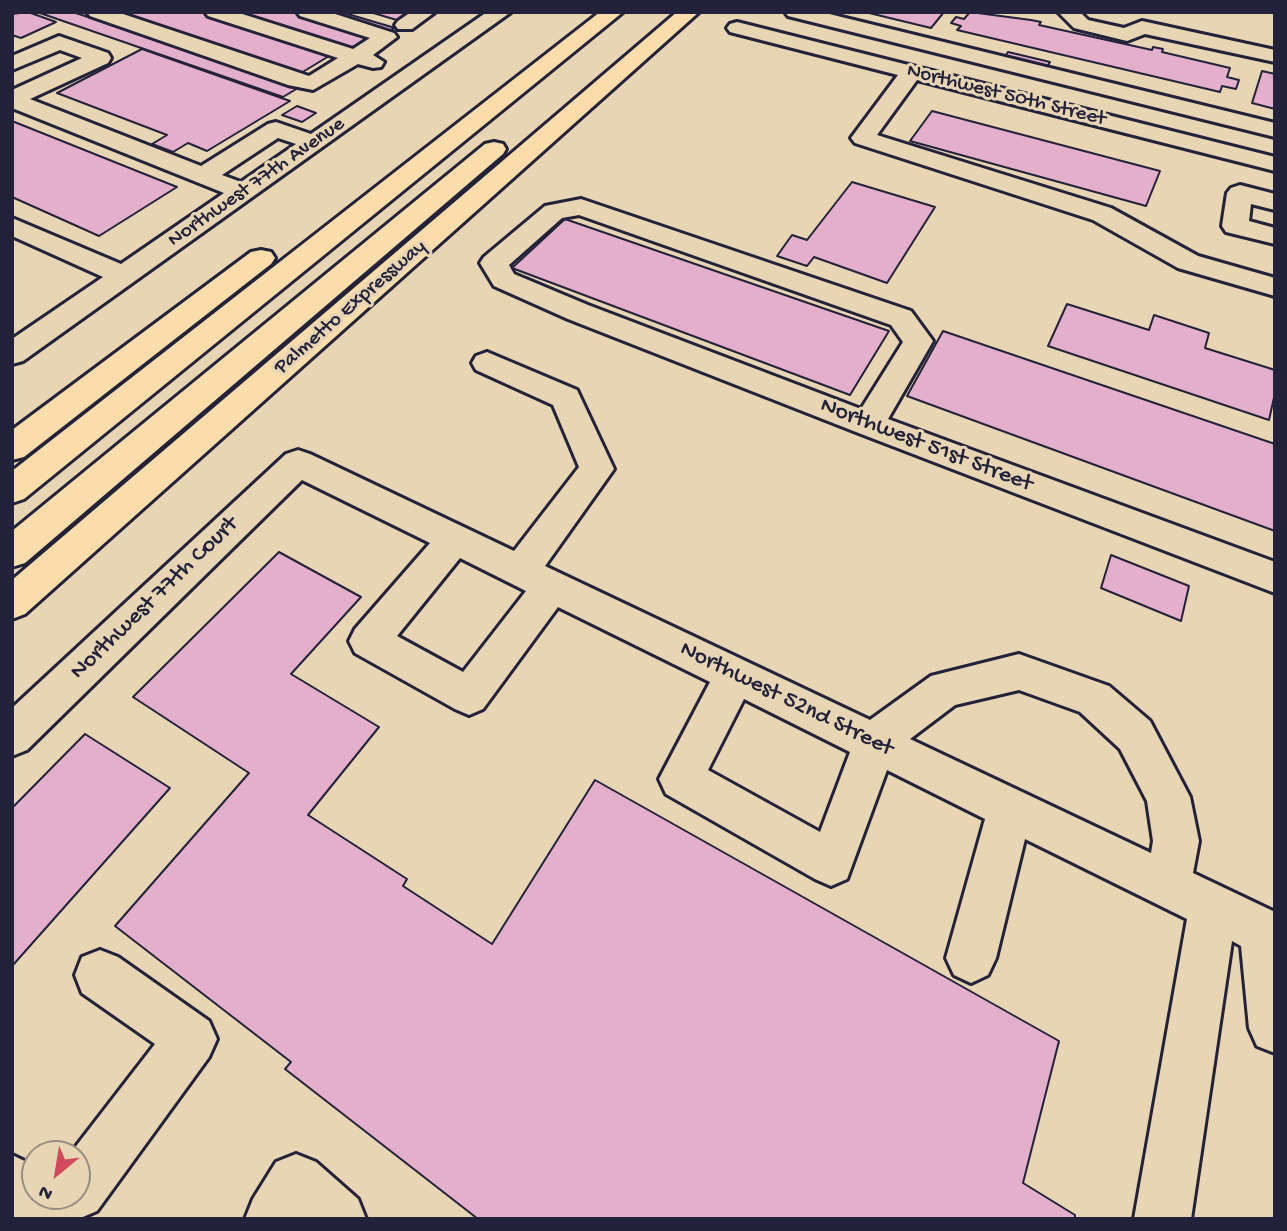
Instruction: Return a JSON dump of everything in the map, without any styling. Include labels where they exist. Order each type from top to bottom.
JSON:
[{"type":"highway","points":[[12,448],[583,12]]},
{"type":"highway","points":[[12,490],[613,12]]},
{"type":"highway","points":[[12,552],[657,12]]},
{"type":"highway","name":"Palmetto Expressway","points":[[12,603],[689,12]]},
{"type":"street","points":[[97,12],[296,80],[313,83],[387,37],[306,12]]},
{"type":"street","points":[[215,12],[414,74]]},
{"type":"street","points":[[405,25],[425,12]]},
{"type":"street","name":"Northwest 77th Avenue","points":[[12,354],[501,12]]},
{"type":"street","points":[[795,12],[1275,130]]},
{"type":"street","points":[[1068,12],[1081,24],[1127,34],[1144,20],[1275,56]]},
{"type":"street","name":"Northwest 50th Street","points":[[737,28],[1275,164]]},
{"type":"street","points":[[12,64],[59,42],[100,58],[12,99]]},
{"type":"street","points":[[912,72],[863,138],[1102,214],[1188,262],[1275,287]]},
{"type":"street","points":[[12,99],[244,192]]},
{"type":"street","points":[[203,176],[276,129],[315,143]]},
{"type":"street","points":[[1275,202],[1240,194],[1235,226],[1275,236]]},
{"type":"street","name":"Northwest 51st Street","points":[[868,424],[918,341],[901,318],[581,207],[554,212],[494,263],[504,280],[578,312],[868,424],[1275,578]]},
{"type":"street","points":[[12,226],[124,276]]},
{"type":"street","points":[[12,322],[38,336]]},
{"type":"street","points":[[454,540],[369,640],[469,696],[597,469],[566,398],[487,363]]},
{"type":"street","name":"Northwest 52nd Street","points":[[298,463],[1269,934]]},
{"type":"street","name":"Northwest 77th Court","points":[[12,736],[298,463]]},
{"type":"street","points":[[735,675],[681,779],[831,863],[875,743],[909,713],[946,690],[1018,672],[1094,699],[1135,735],[1168,796],[1176,841],[1168,886]]},
{"type":"street","points":[[971,958],[1010,809]]},
{"type":"street","points":[[1162,1219],[1213,907]]},
{"type":"street","points":[[1269,934],[1275,1028]]},
{"type":"street","points":[[91,1172],[191,1040],[100,975]]},
{"type":"street","points":[[274,1219],[296,1182],[338,1219]]},
{"type":"street","points":[[12,1183],[50,1219]]},
{"type":"building","points":[[28,12],[56,22],[21,38],[12,35],[12,14]]},
{"type":"building","points":[[37,12],[73,12],[298,88],[283,97]]},
{"type":"building","points":[[117,12],[204,12],[334,53],[301,73]]},
{"type":"building","points":[[238,12],[293,12],[380,39],[359,50]]},
{"type":"building","points":[[320,12],[341,12],[395,28],[387,32]]},
{"type":"building","points":[[370,12],[414,12],[400,21]]},
{"type":"building","points":[[865,12],[944,12],[931,28]]},
{"type":"building","points":[[970,12],[1031,20],[1041,22],[1039,25],[1152,50],[1153,47],[1163,49],[1162,52],[1230,68],[1227,77],[1239,80],[1236,89],[1222,86],[1220,92],[957,30],[961,26],[951,23],[956,17],[964,19]]},
{"type":"building","points":[[142,49],[290,101],[207,151],[188,143],[173,152],[152,144],[167,135],[57,93]]},
{"type":"building","points":[[1008,52],[1050,62],[1046,69],[1003,59]]},
{"type":"building","points":[[1262,71],[1275,74],[1275,109],[1252,103]]},
{"type":"building","points":[[297,106],[316,113],[302,122],[282,115]]},
{"type":"building","points":[[932,111],[1160,171],[1146,206],[910,141]]},
{"type":"building","points":[[12,121],[177,187],[99,236],[12,197]]},
{"type":"building","points":[[852,182],[935,207],[887,283],[814,257],[807,266],[777,256],[792,235],[807,240]]},
{"type":"building","points":[[565,219],[889,331],[850,395],[512,268]]},
{"type":"building","points":[[1067,304],[1149,330],[1154,315],[1209,333],[1205,348],[1275,370],[1275,393],[1269,420],[1048,346]]},
{"type":"building","points":[[943,331],[1275,444],[1275,531],[907,396]]},
{"type":"building","points":[[279,552],[361,597],[291,674],[379,727],[308,815],[407,879],[403,886],[492,944],[595,780],[1059,1041],[1023,1183],[1075,1215],[1075,1219],[478,1219],[285,1069],[291,1062],[115,926],[249,773],[133,697]]},
{"type":"building","points":[[1111,555],[1189,586],[1181,621],[1101,588]]},
{"type":"building","points":[[85,734],[170,788],[13,965],[12,808]]}]
